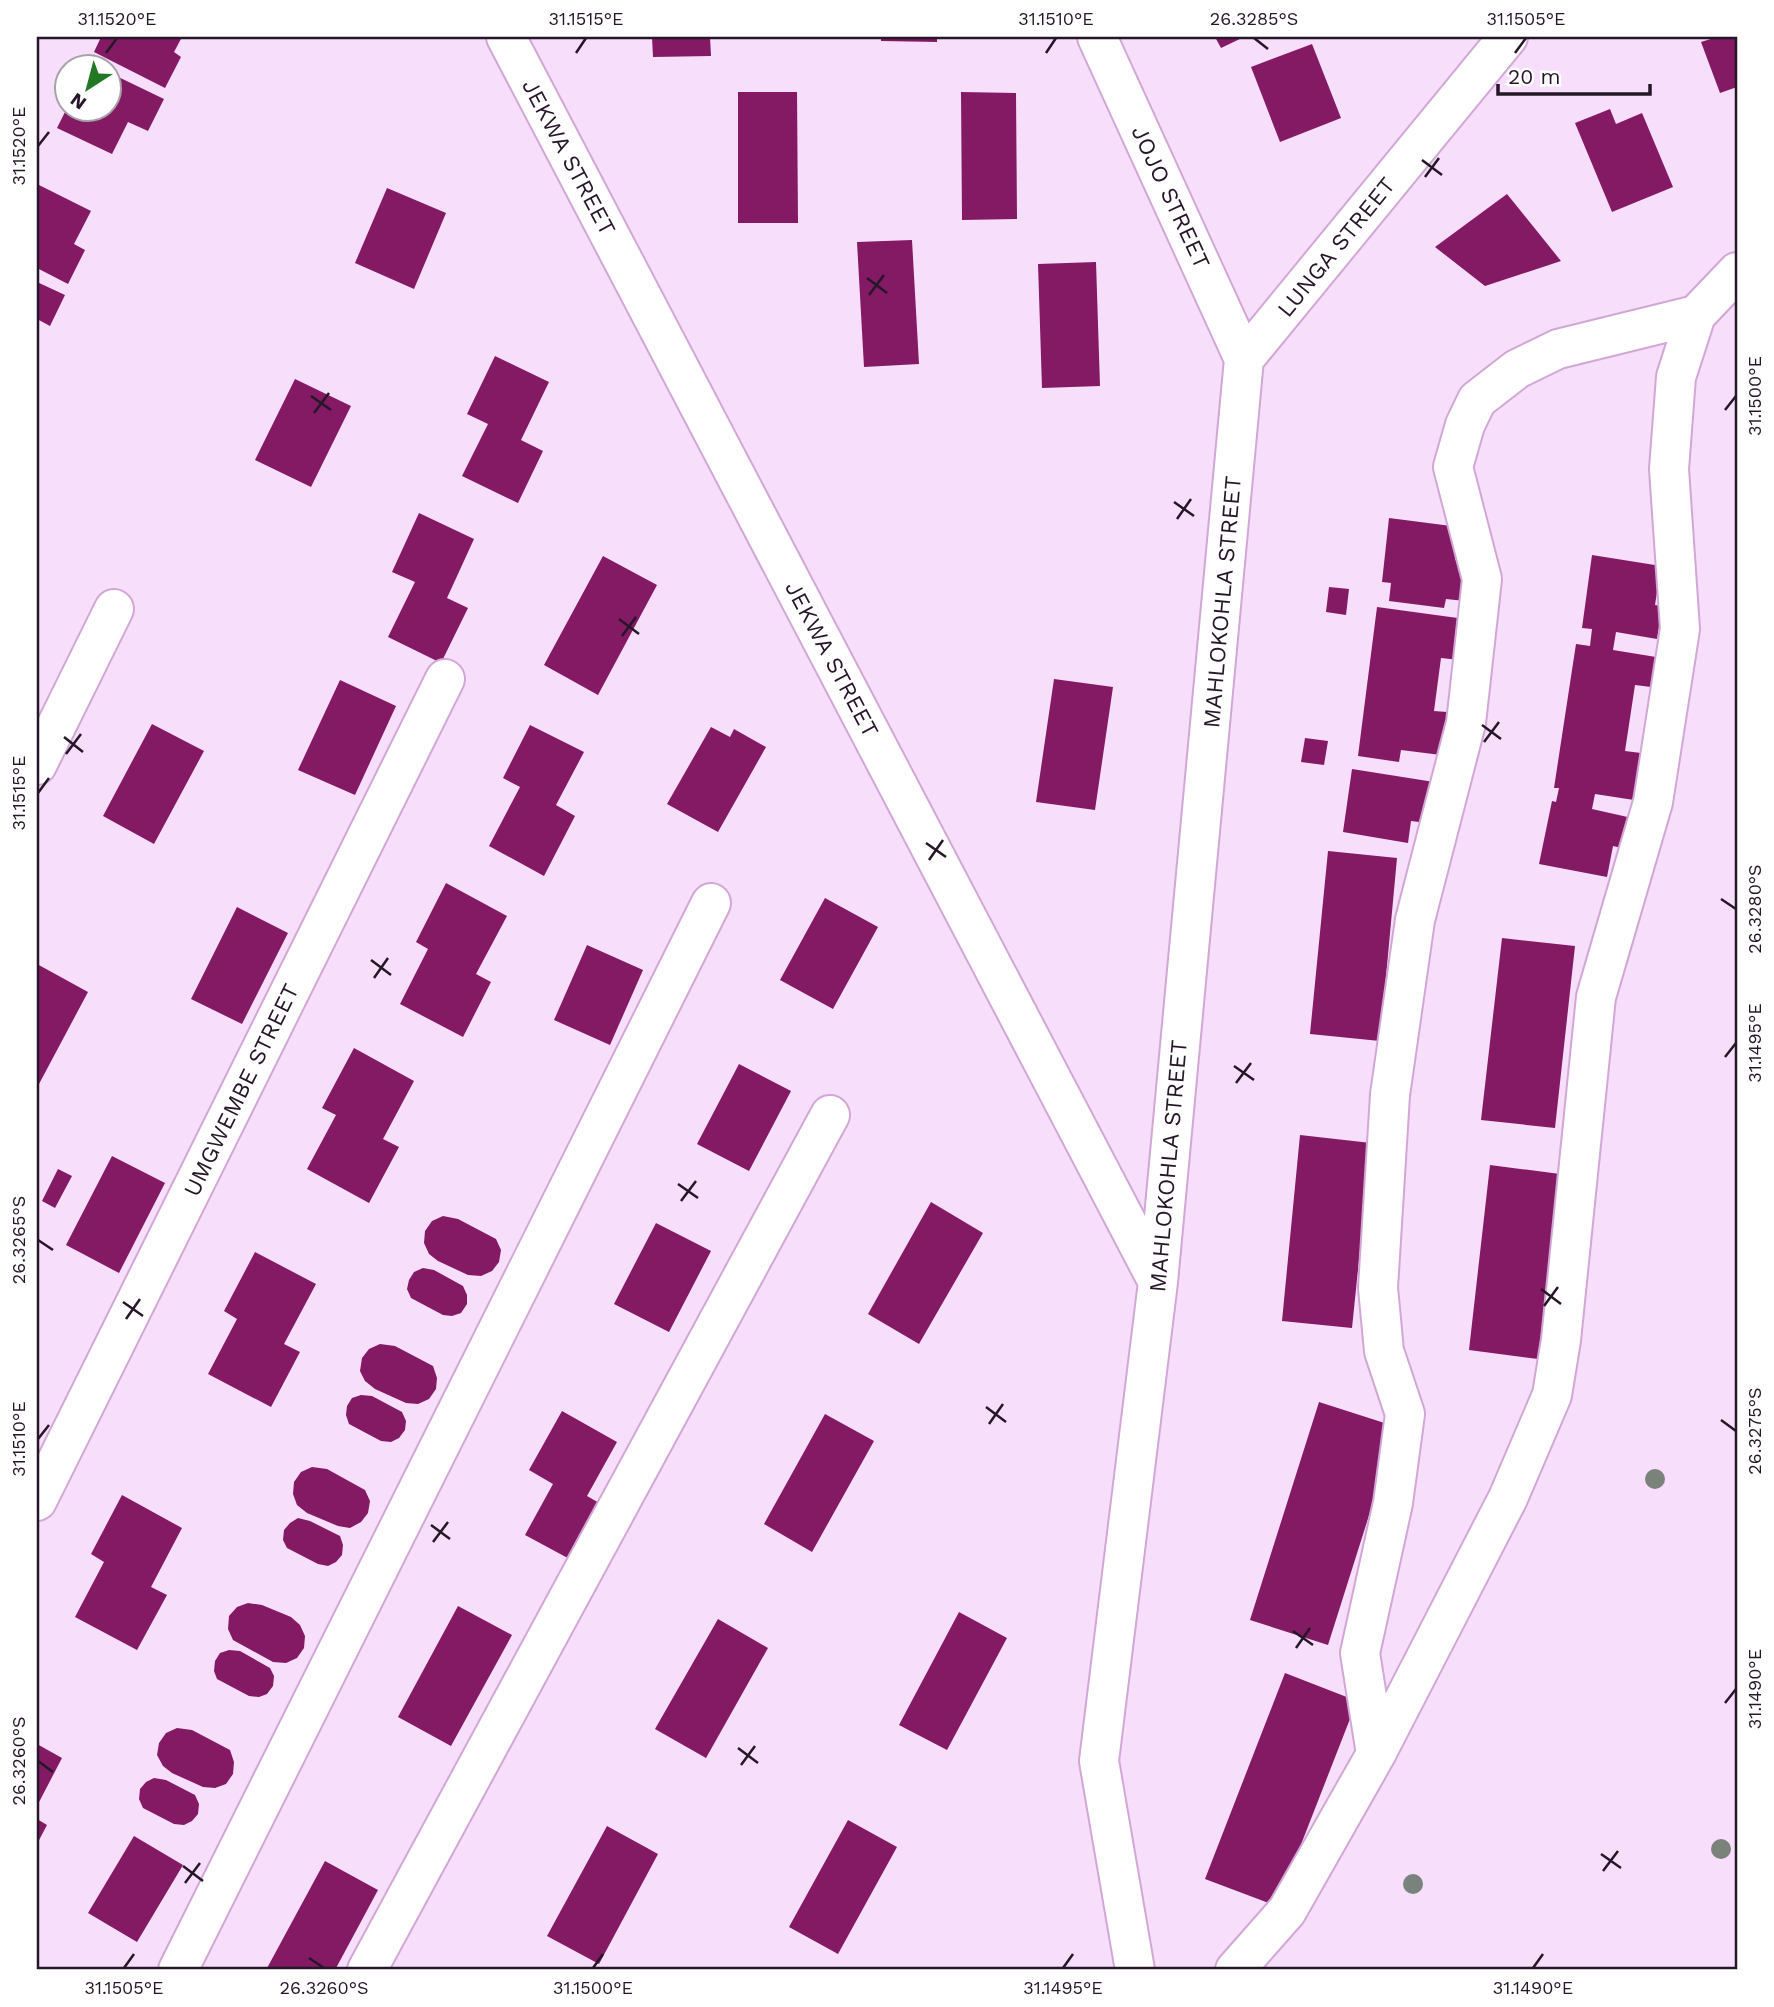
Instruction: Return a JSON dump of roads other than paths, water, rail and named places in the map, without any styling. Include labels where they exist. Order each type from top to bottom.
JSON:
[{"type":"street","name":"JEKWA STREET","points":[[506,37],[1158,1282]]},
{"type":"street","name":"JOJO STREET","points":[[1097,37],[1244,359]]},
{"type":"street","name":"LUNGA STREET","points":[[1244,359],[1508,37]]},
{"type":"street","points":[[1235,1970],[1287,1911],[1376,1754],[1508,1498],[1552,1395],[1561,1340],[1596,997],[1653,802],[1680,629],[1669,469],[1676,377],[1696,315],[1737,272]]},
{"type":"street","points":[[1376,1754],[1360,1653],[1394,1503],[1405,1414],[1384,1351],[1378,1288],[1390,1095],[1415,920],[1466,723],[1482,579],[1453,467],[1465,425],[1477,400],[1517,369],[1558,349],[1696,315]]},
{"type":"street","name":"MAHLOKOHLA STREET","points":[[1135,1970],[1099,1761],[1158,1282],[1244,359]]},
{"type":"street","points":[[37,765],[114,609]]},
{"type":"street","name":"UMGWEMBE STREET","points":[[37,1502],[445,679]]},
{"type":"street","points":[[178,1970],[711,903]]},
{"type":"street","points":[[368,1970],[830,1115]]}]
